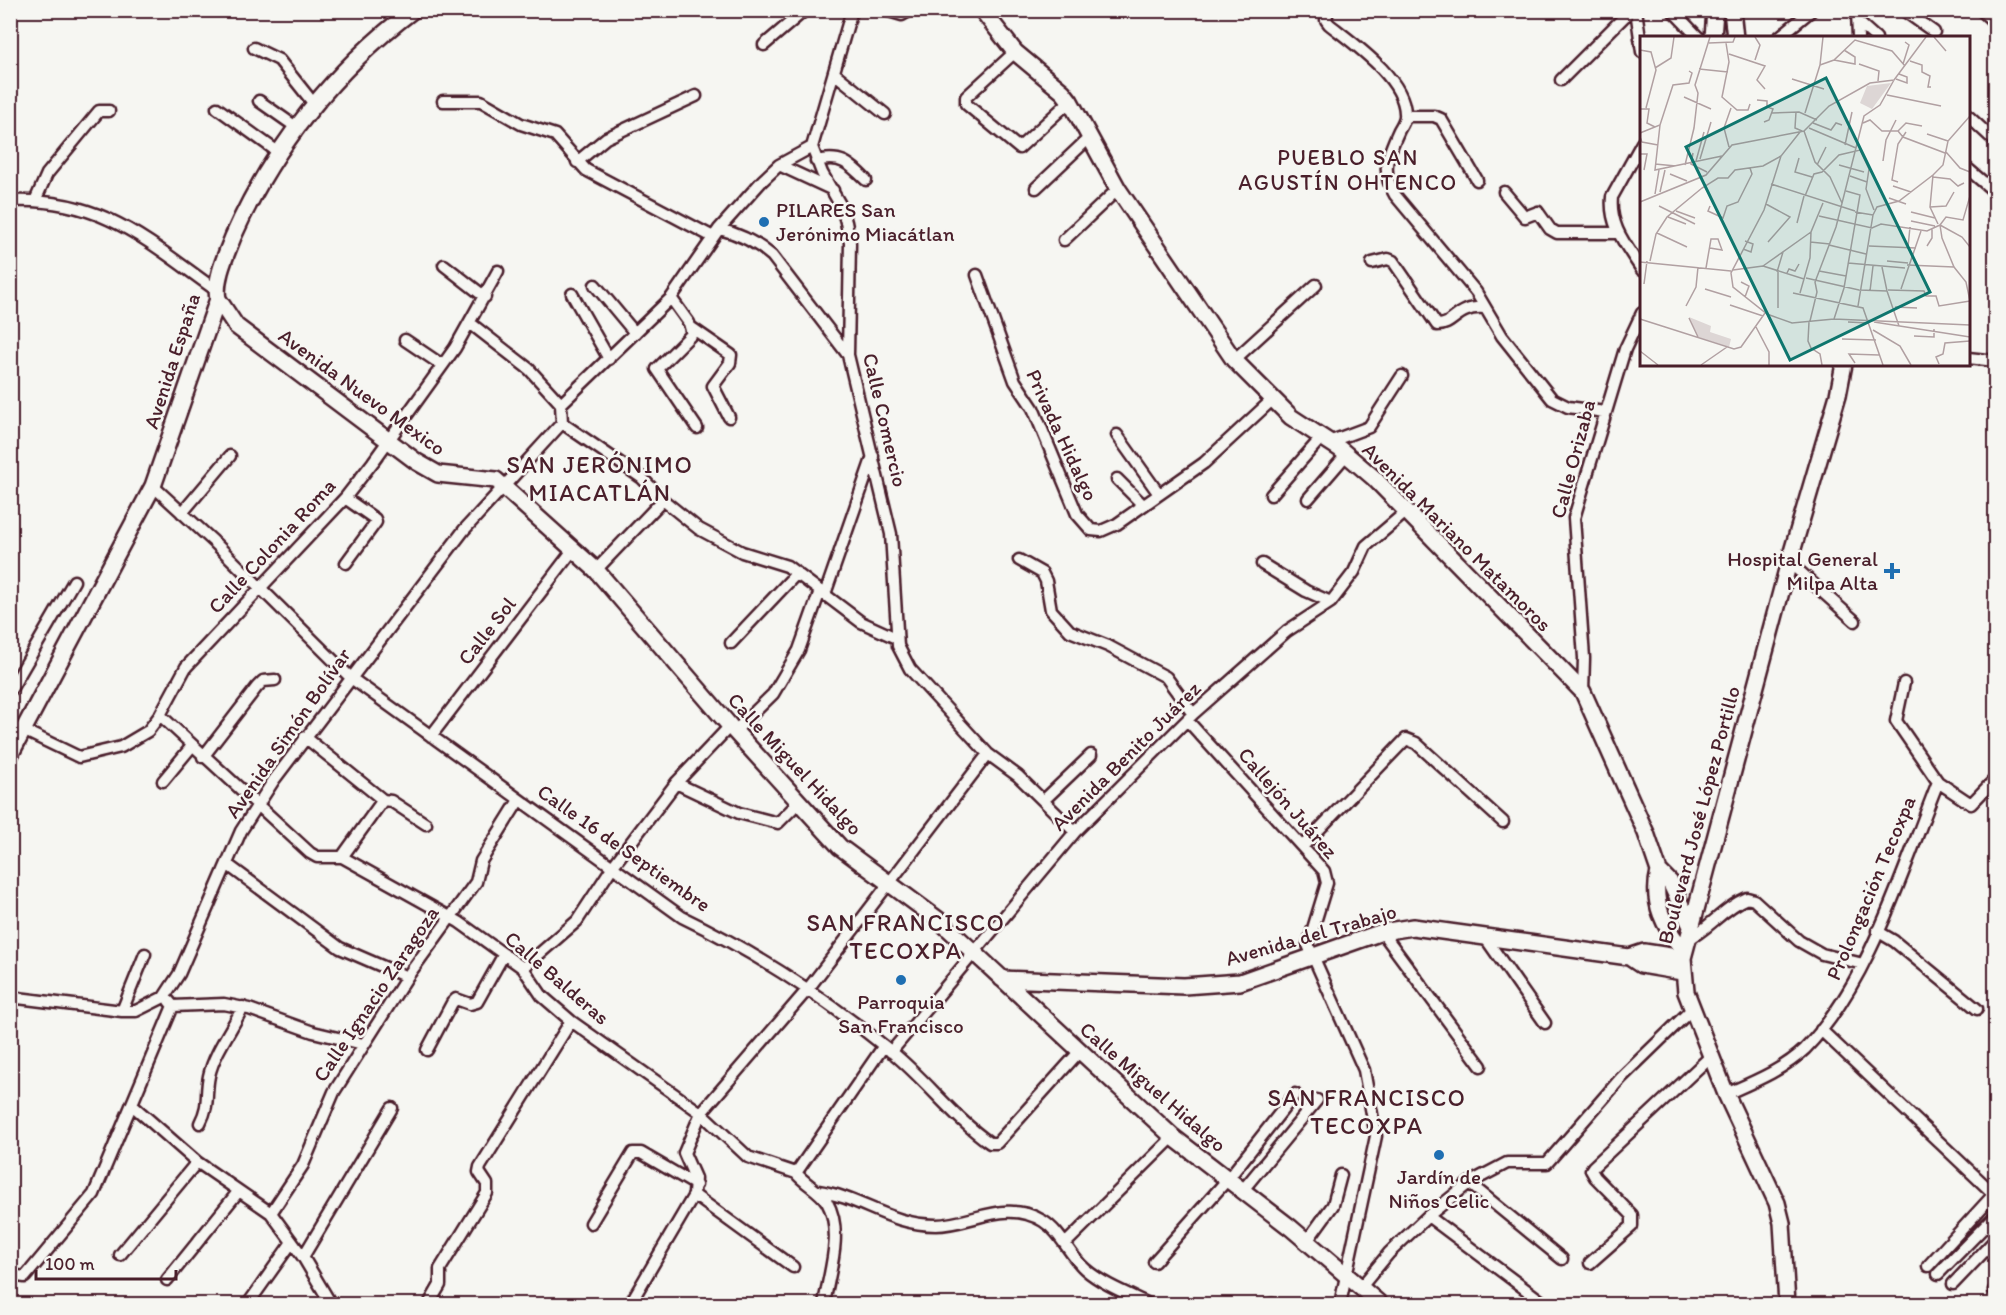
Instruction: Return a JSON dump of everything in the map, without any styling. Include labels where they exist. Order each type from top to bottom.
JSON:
[{"type":"street","name":"Avenida España","points":[[10,755],[17,729],[153,486],[207,329],[236,232],[252,197],[278,152],[314,104],[378,40],[413,10]]},
{"type":"street","points":[[764,45],[805,10]]},
{"type":"street","points":[[561,404],[671,298],[716,233],[779,165],[812,147],[852,10]]},
{"type":"street","points":[[885,10],[902,15],[911,10]]},
{"type":"street","name":"Avenida Mariano Matamoros","points":[[982,10],[1016,52],[1063,92],[1070,101],[1118,189],[1234,360],[1291,417],[1346,455],[1407,511],[1583,692],[1646,833],[1659,871],[1670,882],[1690,924]]},
{"type":"street","points":[[1328,10],[1326,20],[1329,24],[1376,62],[1401,94],[1406,116],[1385,167],[1386,177],[1395,195],[1476,292],[1502,336],[1552,399],[1568,406],[1605,412]]},
{"type":"street","points":[[1561,80],[1631,10]]},
{"type":"street","points":[[1636,10],[1640,44]]},
{"type":"street","points":[[1672,10],[1697,36]]},
{"type":"street","points":[[1713,36],[1715,10]]},
{"type":"street","points":[[1732,10],[1735,36]]},
{"type":"street","points":[[1780,36],[1812,10]]},
{"type":"street","points":[[1857,10],[1858,36]]},
{"type":"street","points":[[1903,10],[1934,32]]},
{"type":"street","points":[[1981,10],[1995,24]]},
{"type":"street","points":[[1858,22],[1874,36]]},
{"type":"street","points":[[254,48],[279,60],[314,104]]},
{"type":"street","points":[[1016,52],[964,101],[1017,146],[1070,101]]},
{"type":"street","points":[[834,73],[885,114]]},
{"type":"street","points":[[577,162],[606,138],[696,96]]},
{"type":"street","points":[[259,101],[296,127]]},
{"type":"street","points":[[443,101],[471,101],[489,105],[521,124],[555,135],[586,170],[716,233],[753,242],[772,256],[848,355]]},
{"type":"street","points":[[217,108],[278,152]]},
{"type":"street","points":[[35,201],[47,174],[99,111],[109,111]]},
{"type":"street","points":[[1406,116],[1441,118],[1477,180]]},
{"type":"street","points":[[1970,118],[1995,142]]},
{"type":"street","points":[[1036,188],[1089,138]]},
{"type":"street","points":[[1640,145],[1612,197],[1612,216],[1617,233],[1640,268]]},
{"type":"street","name":"Calle Comercio","points":[[812,147],[816,161],[842,208],[850,243],[848,355],[891,534],[896,638]]},
{"type":"street","points":[[816,161],[830,158],[842,159],[866,180]]},
{"type":"street","points":[[779,165],[833,190]]},
{"type":"street","points":[[1970,171],[1995,193]]},
{"type":"street","points":[[1064,240],[1118,189]]},
{"type":"street","points":[[1504,192],[1525,217],[1538,212],[1550,229],[1557,233],[1617,233]]},
{"type":"street","points":[[10,201],[35,201],[79,207],[103,214],[128,227],[217,294],[236,326],[207,329]]},
{"type":"street","points":[[1372,263],[1388,259],[1394,261],[1437,325],[1444,326],[1463,310],[1484,308]]},
{"type":"street","points":[[444,265],[485,297]]},
{"type":"street","name":"Calle Colonia Roma","points":[[17,729],[63,752],[79,757],[121,747],[148,731],[160,715],[186,667],[259,586],[345,498],[442,365],[470,323],[498,271]]},
{"type":"street","name":"Privada Hidalgo","points":[[977,275],[1015,381],[1033,408],[1084,523],[1091,530],[1101,531],[1118,524],[1226,446],[1272,400]]},
{"type":"street","points":[[595,285],[635,333]]},
{"type":"street","points":[[1234,360],[1316,285]]},
{"type":"street","points":[[572,294],[609,359]]},
{"type":"street","points":[[671,298],[692,328],[731,355],[730,363],[713,386],[729,417]]},
{"type":"street","name":"Calle Orizaba","points":[[1583,692],[1584,658],[1574,518],[1624,349],[1640,315]]},
{"type":"street","points":[[470,323],[530,369],[561,404],[562,423],[642,478],[663,500],[699,529],[730,547],[776,561],[797,573],[861,622],[896,638],[910,669],[988,754],[1044,800],[1075,832]]},
{"type":"street","name":"Avenida Nuevo Mexico","points":[[236,326],[417,462],[438,474],[487,477],[502,486]]},
{"type":"street","points":[[692,328],[688,338],[657,369],[698,428]]},
{"type":"street","points":[[405,340],[442,365]]},
{"type":"street","points":[[1970,358],[1995,361]]},
{"type":"street","name":"Boulevard José López Portillo","points":[[1787,1305],[1782,1223],[1777,1203],[1726,1094],[1692,1009],[1684,956],[1690,924],[1789,562],[1838,395],[1844,366]]},
{"type":"street","points":[[1271,495],[1326,439],[1369,427],[1402,376]]},
{"type":"street","name":"Avenida Simón Bolívar","points":[[164,997],[179,974],[241,831],[305,737],[441,558],[502,486],[562,423]]},
{"type":"street","points":[[1117,435],[1159,494]]},
{"type":"street","points":[[1308,499],[1346,455]]},
{"type":"street","points":[[183,513],[230,456]]},
{"type":"street","points":[[523,968],[577,921],[613,866],[676,783],[732,729],[774,694],[799,650],[873,456]]},
{"type":"street","points":[[1117,479],[1143,506]]},
{"type":"street","name":"Calle 16 de Septiembre","points":[[153,486],[259,586],[351,678],[682,917],[722,936],[808,988],[887,1049],[985,1140],[997,1143],[1079,1052]]},
{"type":"street","name":"Calle Miguel Hidalgo","points":[[502,486],[596,570],[732,729],[840,847],[940,921],[1173,1137],[1307,1241],[1380,1305]]},
{"type":"street","points":[[345,498],[376,522],[346,563]]},
{"type":"street","points":[[596,570],[663,500]]},
{"type":"street","name":"Avenida Benito Juárez","points":[[796,1173],[887,1049],[1075,832],[1190,717],[1287,632],[1332,602],[1354,572],[1366,546],[1407,511]]},
{"type":"street","name":"Calle Sol","points":[[431,735],[573,550]]},
{"type":"street","name":"Callejón Juárez","points":[[1019,560],[1042,573],[1051,610],[1070,631],[1108,646],[1166,677],[1190,717],[1304,845],[1324,871],[1327,883],[1308,940],[1312,956]]},
{"type":"street","points":[[1789,562],[1855,621]]},
{"type":"street","points":[[1262,564],[1306,591],[1332,602]]},
{"type":"street","points":[[731,643],[797,573]]},
{"type":"street","points":[[10,691],[74,581]]},
{"type":"street","points":[[203,757],[263,681],[275,680]]},
{"type":"street","points":[[1904,683],[1896,721],[1938,782],[1971,804],[1995,778]]},
{"type":"street","name":"Calle Balderas","points":[[160,715],[310,853],[318,857],[342,857],[450,918],[523,968],[542,996],[571,1021],[701,1113],[748,1157],[796,1173]]},
{"type":"street","points":[[305,737],[383,800],[391,801],[426,824]]},
{"type":"street","points":[[1304,845],[1406,739],[1416,743],[1503,822]]},
{"type":"street","points":[[162,781],[192,746]]},
{"type":"street","points":[[630,1305],[695,1190],[684,1153],[701,1113],[808,988],[988,754]]},
{"type":"street","points":[[1044,800],[1091,755]]},
{"type":"street","name":"Prolongación Tecoxpa","points":[[1726,1094],[1776,1071],[1804,1050],[1852,987],[1938,782]]},
{"type":"street","points":[[676,783],[739,813],[778,823],[799,801]]},
{"type":"street","points":[[342,857],[383,800]]},
{"type":"street","name":"Calle Ignacio Zaragoza","points":[[271,1214],[303,1165],[327,1104],[407,977],[476,882],[481,861],[519,800]]},
{"type":"street","points":[[228,865],[340,948],[407,977]]},
{"type":"street","name":"Avenida Mariano Matamoros","points":[[1659,871],[1656,884],[1659,912],[1667,931],[1684,956]]},
{"type":"street","points":[[1684,956],[1722,913],[1746,898],[1754,900],[1807,945],[1822,954],[1863,964]]},
{"type":"street","name":"Avenida del Trabajo","points":[[1002,980],[1184,986],[1240,982],[1382,932],[1413,927],[1629,957],[1644,952],[1684,956]]},
{"type":"street","points":[[1877,931],[1894,941],[1977,1009]]},
{"type":"street","points":[[1382,932],[1481,1066]]},
{"type":"street","points":[[1484,936],[1545,1023]]},
{"type":"street","points":[[122,1011],[145,954]]},
{"type":"street","points":[[427,1050],[452,1003],[456,999],[470,1004],[477,1002],[504,954]]},
{"type":"street","points":[[1312,956],[1330,989],[1365,1070],[1376,1136],[1340,1305]]},
{"type":"street","points":[[10,997],[122,1011],[136,1011],[164,997],[173,1006],[224,1004],[243,1007],[321,1034],[363,1044]]},
{"type":"street","points":[[10,1275],[25,1277],[88,1203],[173,1006]]},
{"type":"street","points":[[200,1123],[207,1109],[208,1078],[212,1067],[243,1007]]},
{"type":"street","points":[[1361,1287],[1389,1253],[1428,1216],[1469,1183],[1507,1163],[1547,1164],[1621,1078],[1692,1009]]},
{"type":"street","points":[[429,1305],[440,1285],[440,1269],[487,1193],[487,1184],[479,1172],[480,1167],[571,1021]]},
{"type":"street","points":[[1821,1030],[1995,1194],[1928,1266]]},
{"type":"street","points":[[1590,1263],[1632,1226],[1632,1215],[1595,1178],[1591,1170],[1711,1056]]},
{"type":"street","points":[[1154,1262],[1228,1179],[1295,1094]]},
{"type":"street","points":[[1242,1191],[1317,1100]]},
{"type":"street","points":[[132,1105],[197,1162],[271,1214],[303,1257],[332,1305]]},
{"type":"street","points":[[303,1257],[392,1108]]},
{"type":"street","points":[[1065,1244],[1173,1137]]},
{"type":"street","points":[[591,1223],[633,1153],[641,1153],[695,1190],[793,1267]]},
{"type":"street","points":[[120,1255],[197,1162]]},
{"type":"street","points":[[796,1173],[805,1184],[818,1191],[844,1197],[903,1222],[939,1225],[973,1216],[1016,1211],[1043,1221],[1085,1269],[1149,1305]]},
{"type":"street","points":[[1307,1241],[1333,1205],[1341,1175]]},
{"type":"street","points":[[1469,1183],[1562,1258]]},
{"type":"street","points":[[818,1191],[826,1202],[835,1231],[824,1305]]},
{"type":"street","points":[[167,1280],[238,1192]]},
{"type":"street","points":[[1938,1275],[1995,1215]]},
{"type":"street","points":[[1428,1216],[1545,1305]]},
{"type":"street","points":[[1953,1284],[1995,1239]]},
{"type":"street","points":[[248,1305],[292,1242]]},
{"type":"place","name":"PILARES San Jerónimo Miacátlan","points":[[764,222]]},
{"type":"place","name":"Hospital General Milpa Alta","points":[[1892,571]]},
{"type":"place","name":"Parroquia San Francisco","points":[[901,980]]},
{"type":"place","name":"Jardín de Niños Celic","points":[[1439,1155]]},
{"type":"district","name":"PUEBLO SAN AGUSTÍN OHTENCO","points":[[1348,170]]},
{"type":"district","name":"SAN JERÓNIMO MIACATLÁN","points":[[600,479]]},
{"type":"district","name":"SAN FRANCISCO TECOXPA","points":[[906,937]]},
{"type":"district","name":"SAN FRANCISCO TECOXPA","points":[[1367,1112]]}]
